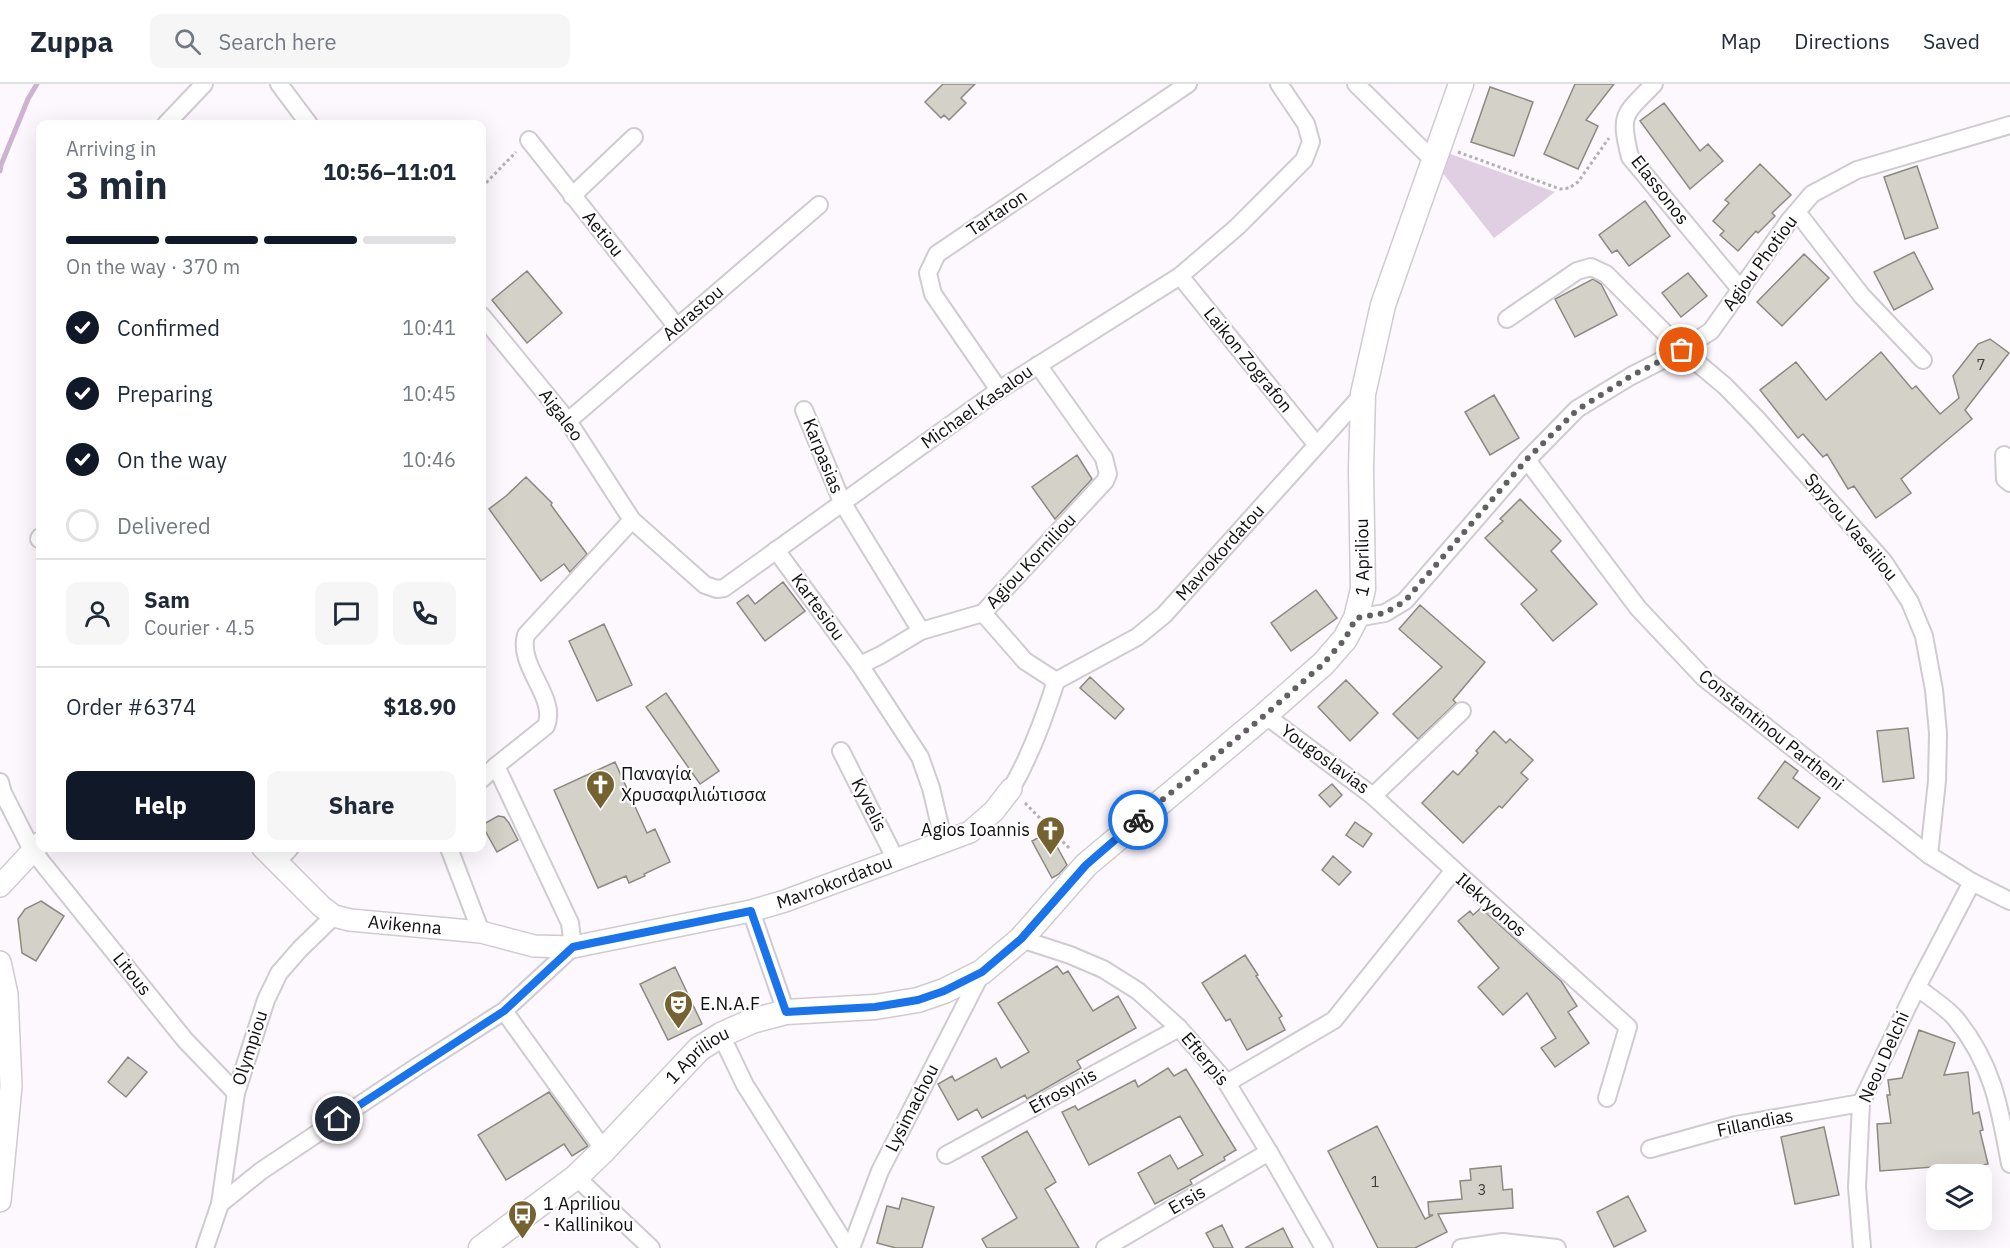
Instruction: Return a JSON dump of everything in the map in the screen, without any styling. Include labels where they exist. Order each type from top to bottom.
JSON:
[{"type":"main road","name":"1 Apriliou","points":[[481,1248],[576,1178],[699,1049],[721,1035],[752,1021],[786,1012],[875,1007],[918,1000],[944,991],[982,972],[1021,939],[1086,865],[1265,715],[1323,664],[1345,639],[1356,618],[1363,589],[1361,469],[1363,394],[1383,304],[1461,84]]},
{"type":"street","points":[[170,120],[204,84]]},
{"type":"street","name":"Tartaron","points":[[999,390],[933,294],[928,273],[937,254],[1188,84]]},
{"type":"street","name":"Michael Kasalou","points":[[632,520],[705,585],[717,590],[724,588],[999,390],[1180,276],[1237,227],[1304,160],[1311,142],[1306,124],[1279,84]]},
{"type":"street","points":[[1356,84],[1437,153]]},
{"type":"street","points":[[1623,131],[1626,114],[1654,84]]},
{"type":"street","points":[[283,86],[306,120]]},
{"type":"street","name":"Agiou Photiou","points":[[1356,618],[1385,613],[1405,601],[1527,459],[1577,410],[1631,376],[1682,350],[1711,331],[1812,194],[1857,170],[2010,125]]},
{"type":"street","name":"Elassonos","points":[[1623,131],[1630,157],[1741,290]]},
{"type":"street","points":[[572,195],[634,137]]},
{"type":"street","name":"Aetiou","points":[[529,140],[677,327]]},
{"type":"street","name":"Adrastou","points":[[568,421],[819,205]]},
{"type":"street","points":[[1797,212],[1862,296],[1923,360]]},
{"type":"street","name":"Spyrou Vaseiliou","points":[[1507,319],[1577,271],[1591,267],[1606,274],[1682,350],[1725,386],[1758,420],[1884,562],[1911,602],[1924,636],[1934,690],[1938,733],[1937,781],[1929,855]]},
{"type":"street","name":"Laikon Zografon","points":[[1180,276],[1316,444]]},
{"type":"street","name":"Aigaleo","points":[[486,326],[568,421],[632,520]]},
{"type":"street","name":"Agiou Korniliou","points":[[860,665],[921,631],[983,613],[1104,481],[1108,474],[1104,458],[1038,365]]},
{"type":"street","name":"Mavrokordatou","points":[[573,947],[751,911],[785,901],[970,832],[994,811],[1022,771],[1040,732],[1056,681],[1137,637],[1164,615],[1363,394]]},
{"type":"street","name":"Karpasias","points":[[804,410],[842,502],[921,631]]},
{"type":"street","points":[[2004,455],[2005,478],[2010,483]]},
{"type":"street","name":"Constantinou Partheni","points":[[1527,459],[1638,608],[1704,678],[1929,855],[1972,882],[2010,901]]},
{"type":"street","points":[[486,775],[546,726],[549,719],[546,704],[525,654],[526,635],[632,520]]},
{"type":"street","name":"Kartesiou","points":[[776,550],[860,665],[920,757],[931,788],[944,843]]},
{"type":"street","points":[[983,613],[1025,662],[1056,681]]},
{"type":"street","name":"Yougoslavias","points":[[1265,715],[1373,796],[1462,711]]},
{"type":"street","name":"Kyvelis","points":[[841,751],[896,860]]},
{"type":"street","points":[[205,1248],[220,1204],[261,1171],[405,1074],[504,1011],[573,947],[570,922],[496,766]]},
{"type":"street","name":"Litous","points":[[0,782],[3,793],[36,847]]},
{"type":"street","points":[[1373,796],[1454,870]]},
{"type":"street","points":[[0,886],[36,847]]},
{"type":"street","name":"Litous","points":[[40,852],[185,1040],[236,1093]]},
{"type":"street","points":[[276,852],[321,906],[334,916]]},
{"type":"street","points":[[451,852],[481,932]]},
{"type":"street","name":"Ilekryonos","points":[[1227,1083],[1334,1020],[1454,870],[1628,1027],[1607,1098]]},
{"type":"street","name":"Neou Delchi","points":[[1862,1248],[1857,1187],[1861,1103],[1917,987],[1972,882]]},
{"type":"street","points":[[751,911],[786,1012]]},
{"type":"street","name":"Avikenna","points":[[334,916],[351,920],[481,932],[534,946],[573,947]]},
{"type":"street","name":"Olympiou","points":[[220,1204],[236,1093],[266,1000],[279,973],[334,916]]},
{"type":"street","name":"Efterpis","points":[[1021,939],[1070,955],[1102,969],[1138,991],[1179,1028],[1227,1083],[1324,1248]]},
{"type":"street","points":[[0,962],[7,994],[11,1086],[0,1201]]},
{"type":"street","name":"Lysimachou","points":[[849,1248],[880,1171],[982,972]]},
{"type":"street","points":[[1917,987],[1955,1017],[1981,1055],[1998,1100],[2010,1164]]},
{"type":"street","points":[[504,1011],[604,1150]]},
{"type":"street","name":"Efrosynis","points":[[946,1155],[1179,1028]]},
{"type":"street","points":[[721,1035],[745,1085],[849,1248]]},
{"type":"street","name":"Fillandias","points":[[1650,1149],[1736,1125],[1861,1103]]},
{"type":"street","name":"Ersis","points":[[1105,1248],[1269,1152]]},
{"type":"street","points":[[576,1178],[651,1248]]},
{"type":"street","points":[[1461,1248],[1503,1242],[1557,1248]]},
{"type":"path","points":[[1437,153],[1560,189],[1569,188],[1578,182],[1610,136],[1623,131]]},
{"type":"path","points":[[486,183],[529,140]]},
{"type":"path","points":[[1011,789],[1086,865]]},
{"type":"shaded area","points":[[1445,152],[1555,192],[1494,238],[1438,167]]},
{"type":"building","points":[[943,84],[975,84],[961,98],[966,103],[949,120],[944,115],[941,118],[925,102]]},
{"type":"building","points":[[1575,84],[1614,84],[1586,120],[1598,126],[1578,169],[1544,154]]},
{"type":"building","points":[[1490,87],[1533,102],[1514,156],[1471,142]]},
{"type":"building","points":[[1664,103],[1700,151],[1708,144],[1723,161],[1690,189],[1640,121]]},
{"type":"building","points":[[1760,164],[1791,195],[1772,213],[1775,216],[1758,233],[1756,231],[1738,251],[1720,235],[1724,231],[1713,221],[1729,203],[1725,200]]},
{"type":"building","points":[[1917,166],[1938,228],[1905,239],[1884,177]]},
{"type":"building","points":[[1645,201],[1670,236],[1629,266],[1617,250],[1612,253],[1599,235]]},
{"type":"building","points":[[1914,252],[1933,289],[1894,310],[1874,272]]},
{"type":"building","points":[[1804,254],[1829,278],[1782,326],[1757,302]]},
{"type":"building","points":[[527,271],[562,313],[527,343],[492,300]]},
{"type":"building","points":[[1688,273],[1707,296],[1681,317],[1662,293]]},
{"type":"building","points":[[1593,279],[1601,284],[1617,315],[1575,337],[1555,299]]},
{"type":"building","points":[[1990,339],[2009,353],[1965,410],[1972,419],[1901,479],[1911,493],[1876,518],[1854,486],[1848,489],[1827,454],[1823,457],[1803,434],[1798,438],[1760,390],[1796,362],[1826,400],[1881,352],[1912,389],[1916,386],[1940,414],[1959,398],[1953,376],[1978,344]]},
{"type":"building","points":[[1494,395],[1519,438],[1490,455],[1465,412]]},
{"type":"building","points":[[1077,455],[1092,479],[1055,519],[1032,487]]},
{"type":"building","points":[[526,477],[552,503],[551,505],[587,554],[570,572],[564,564],[541,581],[489,509]]},
{"type":"building","points":[[1520,499],[1561,541],[1551,551],[1597,604],[1553,641],[1521,604],[1537,590],[1485,538],[1503,521],[1500,519]]},
{"type":"building","points":[[783,582],[805,611],[765,641],[737,603],[748,595],[755,604]]},
{"type":"building","points":[[1316,590],[1337,618],[1291,651],[1271,623]]},
{"type":"building","points":[[1420,605],[1485,662],[1453,700],[1456,703],[1418,739],[1393,714],[1442,667],[1399,629]]},
{"type":"building","points":[[604,624],[632,685],[597,701],[569,641]]},
{"type":"building","points":[[1090,677],[1124,709],[1115,719],[1080,688]]},
{"type":"building","points":[[1346,680],[1378,713],[1350,741],[1318,707]]},
{"type":"building","points":[[666,693],[719,771],[700,784],[646,707]]},
{"type":"building","points":[[1908,728],[1914,778],[1883,782],[1877,731]]},
{"type":"building","points":[[1494,731],[1506,743],[1510,739],[1533,760],[1521,773],[1528,779],[1502,808],[1499,806],[1463,843],[1422,803],[1453,771],[1458,775]]},
{"type":"building","points":[[1785,761],[1798,771],[1793,778],[1820,798],[1798,828],[1758,798]]},
{"type":"building","name":"Παναγία Χρυσαφιλιώτισσα","points":[[615,762],[647,833],[655,829],[670,862],[629,883],[626,876],[598,888],[554,790]]},
{"type":"building","points":[[1332,784],[1342,795],[1330,807],[1319,795]]},
{"type":"building","points":[[498,816],[504,817],[518,840],[497,852],[486,832],[486,823]]},
{"type":"building","points":[[1355,822],[1372,834],[1363,847],[1346,835]]},
{"type":"building","name":"Agios Ioannis","points":[[1049,832],[1067,865],[1052,878],[1032,841]]},
{"type":"building","points":[[1333,856],[1351,872],[1339,885],[1322,870]]},
{"type":"building","points":[[41,901],[64,916],[36,961],[22,953],[18,919],[25,909]]},
{"type":"building","points":[[1481,908],[1561,981],[1577,1006],[1568,1012],[1589,1043],[1555,1067],[1541,1048],[1556,1038],[1527,993],[1503,1015],[1478,987],[1499,968],[1458,921],[1470,911],[1473,915]]},
{"type":"building","points":[[1245,955],[1282,1016],[1279,1018],[1285,1030],[1247,1050],[1230,1019],[1226,1021],[1202,983]]},
{"type":"building","points":[[1057,966],[1063,974],[1068,971],[1093,1011],[1118,996],[1136,1028],[1077,1061],[1081,1068],[1027,1099],[1025,1095],[982,1118],[977,1109],[958,1120],[938,1084],[952,1076],[955,1081],[996,1058],[1001,1068],[1029,1052],[998,1003]]},
{"type":"building","points":[[675,967],[702,1024],[668,1040],[640,984]]},
{"type":"building","points":[[1919,1030],[1955,1043],[1944,1075],[1968,1072],[1973,1114],[1979,1112],[1983,1130],[1980,1131],[1988,1164],[1926,1164],[1926,1168],[1880,1171],[1877,1124],[1891,1123],[1887,1095],[1890,1095],[1888,1080],[1902,1078]]},
{"type":"building","points":[[128,1057],[147,1072],[126,1097],[108,1082]]},
{"type":"building","points":[[1168,1068],[1174,1076],[1186,1069],[1236,1150],[1224,1157],[1225,1160],[1190,1180],[1192,1184],[1155,1204],[1138,1173],[1170,1155],[1178,1169],[1203,1155],[1180,1116],[1089,1165],[1062,1112],[1075,1106],[1078,1110],[1135,1080],[1138,1087]]},
{"type":"building","points":[[549,1092],[588,1146],[572,1156],[564,1144],[506,1180],[478,1135]]},
{"type":"building","points":[[1377,1126],[1425,1219],[1433,1215],[1429,1215],[1428,1202],[1462,1199],[1460,1181],[1471,1180],[1470,1169],[1501,1166],[1503,1190],[1512,1189],[1513,1208],[1438,1214],[1447,1232],[1415,1248],[1378,1248],[1328,1151]]},
{"type":"building","points":[[1824,1127],[1839,1195],[1795,1204],[1781,1137]]},
{"type":"building","points":[[1027,1131],[1056,1182],[1045,1189],[1079,1248],[987,1248],[982,1239],[1017,1218],[982,1157]]},
{"type":"building","points":[[1628,1196],[1646,1231],[1614,1247],[1597,1212]]},
{"type":"building","points":[[902,1198],[934,1207],[922,1248],[896,1248],[877,1243],[887,1206],[899,1209]]},
{"type":"building","points":[[1222,1225],[1233,1248],[1214,1248],[1206,1233]]},
{"type":"building","points":[[1283,1228],[1293,1248],[1245,1248]]},
{"type":"waterway","points":[[0,171],[28,99],[37,84]]},
{"type":"way so far","points":[[1138,820],[1323,664],[1345,639],[1356,618],[1385,613],[1405,601],[1527,459],[1577,410],[1631,376],[1682,350]]},
{"type":"place","name":"Παναγία Χρυσαφιλιώτισσα","points":[[600,810]]},
{"type":"place","name":"Agios Ioannis","points":[[1051,856]]},
{"type":"place","name":"E.N.A.F","points":[[679,1030]]},
{"type":"place","name":"1 Apriliou - Kallinikou","points":[[522,1240]]},
{"type":"route","points":[[338,1119],[504,1011],[573,947],[751,911],[786,1012],[875,1007],[918,1000],[944,991],[982,972],[1021,939],[1086,865],[1138,820]]}]
